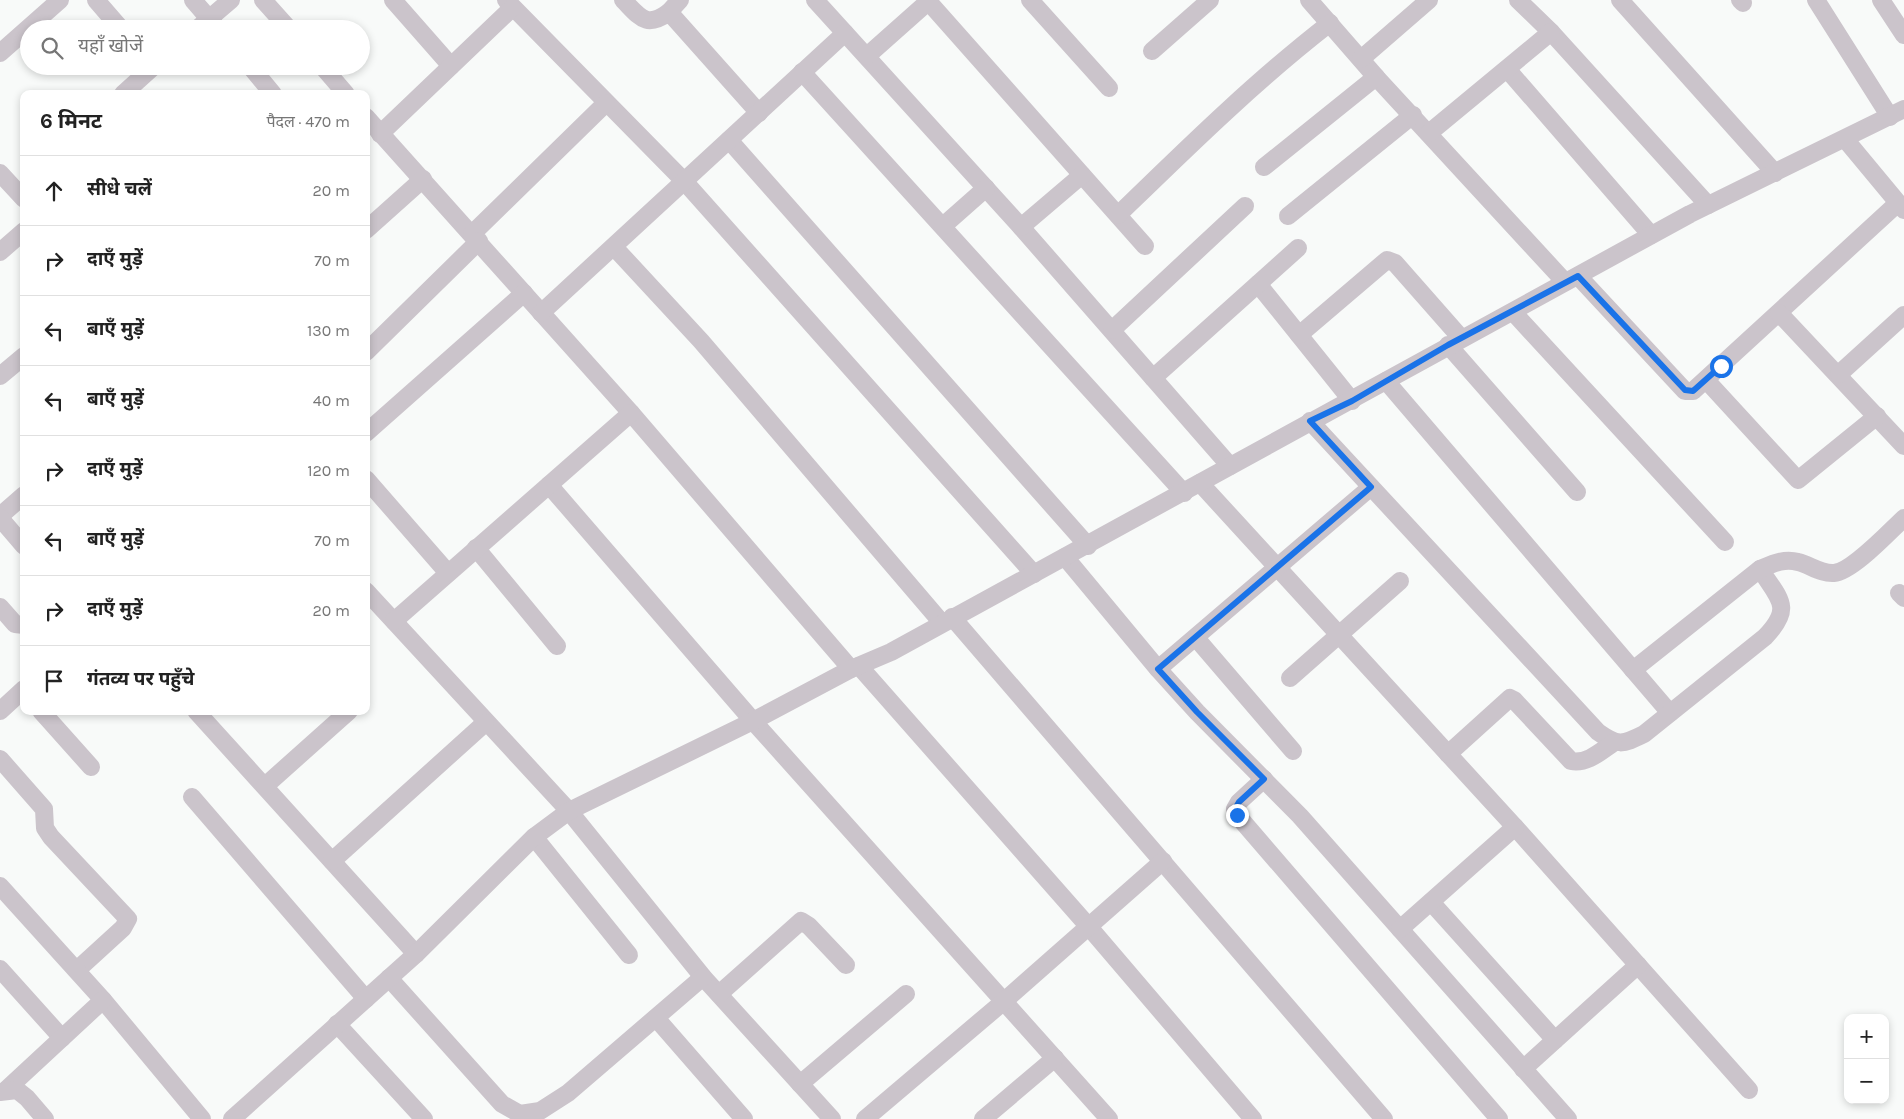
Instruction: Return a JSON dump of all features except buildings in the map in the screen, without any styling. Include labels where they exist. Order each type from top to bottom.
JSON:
[{"type":"street","points":[[37,20],[60,0]]},
{"type":"street","points":[[96,0],[113,20]]},
{"type":"street","points":[[193,0],[205,20]]},
{"type":"street","points":[[213,20],[232,0]]},
{"type":"street","points":[[263,0],[280,20]]},
{"type":"street","points":[[393,0],[451,66]]},
{"type":"street","points":[[623,0],[643,19],[650,22],[658,20],[674,6],[759,112]]},
{"type":"street","points":[[815,0],[1021,227],[1230,466]]},
{"type":"street","points":[[1030,0],[1109,88]]},
{"type":"street","points":[[1152,50],[1210,0]]},
{"type":"street","points":[[1309,0],[1376,77],[1429,133],[1572,279],[1685,390],[1693,391],[1706,380],[1779,313],[1901,207],[1845,139]]},
{"type":"street","points":[[1361,59],[1429,0]]},
{"type":"street","points":[[1518,0],[1550,32],[1708,205]]},
{"type":"street","points":[[1620,0],[1775,173]]},
{"type":"street","points":[[232,1119],[416,954],[534,836],[569,811],[753,721],[855,668],[891,652],[947,620],[1088,546],[1310,421],[1352,401],[1455,342],[1708,205],[1897,113],[1816,0]]},
{"type":"street","points":[[1882,0],[1904,35]]},
{"type":"street","points":[[867,56],[928,1],[1145,246]]},
{"type":"street","points":[[380,134],[451,66],[509,4],[684,181],[1034,574]]},
{"type":"street","points":[[1118,215],[1224,112],[1276,65],[1330,23]]},
{"type":"street","points":[[1429,133],[1550,32]]},
{"type":"street","points":[[541,313],[845,33]]},
{"type":"street","points":[[0,53],[20,35]]},
{"type":"street","points":[[1507,69],[1651,236]]},
{"type":"street","points":[[802,72],[1184,493]]},
{"type":"street","points":[[127,90],[144,75]]},
{"type":"street","points":[[257,75],[270,90]]},
{"type":"street","points":[[330,75],[343,90]]},
{"type":"street","points":[[1264,167],[1376,77]]},
{"type":"street","points":[[370,348],[606,103]]},
{"type":"street","points":[[1288,216],[1413,115]]},
{"type":"street","points":[[370,122],[476,237],[524,294],[855,668],[1089,927],[1253,1119]]},
{"type":"street","points":[[729,140],[1088,546]]},
{"type":"street","points":[[0,172],[20,194]]},
{"type":"street","points":[[1021,227],[1082,175]]},
{"type":"street","points":[[370,226],[423,179]]},
{"type":"street","points":[[943,226],[986,188]]},
{"type":"street","points":[[1112,330],[1245,206]]},
{"type":"street","points":[[0,252],[20,234]]},
{"type":"street","points":[[614,247],[701,341],[1163,862],[1384,1119]]},
{"type":"street","points":[[1153,378],[1298,248]]},
{"type":"street","points":[[1300,335],[1387,260],[1395,263],[1455,342],[1577,492]]},
{"type":"street","points":[[1258,284],[1352,401]]},
{"type":"street","points":[[370,429],[524,294]]},
{"type":"street","points":[[1513,312],[1725,542]]},
{"type":"street","points":[[1779,313],[1839,374],[1904,446]]},
{"type":"street","points":[[1839,374],[1904,315]]},
{"type":"street","points":[[0,376],[20,359]]},
{"type":"street","points":[[1706,380],[1798,480],[1877,416]]},
{"type":"street","points":[[1386,381],[1670,713]]},
{"type":"street","points":[[394,621],[630,413]]},
{"type":"street","points":[[1310,421],[1598,732],[1613,743]]},
{"type":"street","points":[[1200,483],[1279,567],[1515,827],[1749,1090]]},
{"type":"street","points":[[370,484],[448,573]]},
{"type":"street","points":[[549,486],[753,721],[1109,1119]]},
{"type":"street","points":[[1158,669],[1371,487]]},
{"type":"street","points":[[20,499],[0,517],[20,541]]},
{"type":"street","points":[[1633,670],[1760,568],[1781,561],[1796,561],[1821,571],[1835,573],[1848,568],[1904,518]]},
{"type":"street","points":[[476,548],[557,646]]},
{"type":"street","points":[[1065,557],[1158,669],[1197,712],[1300,816],[1568,1119]]},
{"type":"street","points":[[1448,754],[1510,698],[1571,761],[1578,762],[1588,759],[1613,743],[1626,743],[1644,734],[1765,637],[1777,625],[1782,615],[1782,604],[1760,568]]},
{"type":"street","points":[[1290,678],[1400,581]]},
{"type":"street","points":[[370,595],[485,723],[569,811],[703,977],[832,1119]]},
{"type":"street","points":[[0,607],[15,624],[20,625]]},
{"type":"street","points":[[1196,638],[1293,751]]},
{"type":"street","points":[[0,711],[20,693]]},
{"type":"street","points":[[45,715],[91,767]]},
{"type":"street","points":[[200,715],[416,954]]},
{"type":"street","points":[[265,786],[345,715]]},
{"type":"street","points":[[332,861],[485,723]]},
{"type":"street","points":[[0,759],[44,809],[45,828],[51,836],[128,919],[123,928],[77,970]]},
{"type":"street","points":[[1264,779],[1239,802],[1235,809],[1237,815],[1499,1119]]},
{"type":"street","points":[[192,797],[366,999]]},
{"type":"street","points":[[1400,928],[1515,827]]},
{"type":"street","points":[[534,836],[629,955]]},
{"type":"street","points":[[865,1119],[1003,1002],[1163,862]]},
{"type":"street","points":[[0,886],[77,970],[202,1119]]},
{"type":"street","points":[[1431,902],[1555,1040]]},
{"type":"street","points":[[719,994],[801,921],[809,926],[846,965]]},
{"type":"street","points":[[1523,1069],[1638,965]]},
{"type":"street","points":[[0,969],[62,1038]]},
{"type":"street","points":[[389,978],[502,1104],[520,1114],[540,1111],[568,1093],[703,977]]},
{"type":"street","points":[[800,1084],[906,994]]},
{"type":"street","points":[[3,1091],[103,1000]]},
{"type":"street","points":[[656,1018],[740,1117]]},
{"type":"street","points":[[337,1024],[424,1119]]},
{"type":"street","points":[[983,1119],[1055,1058]]},
{"type":"street","points":[[3,1091],[17,1090],[27,1098],[45,1119]]},
{"type":"route","points":[[1237,815],[1235,809],[1239,802],[1264,779],[1197,712],[1158,669],[1371,487],[1310,421],[1352,401],[1448,345],[1578,276],[1685,390],[1693,391],[1721,366]]}]
